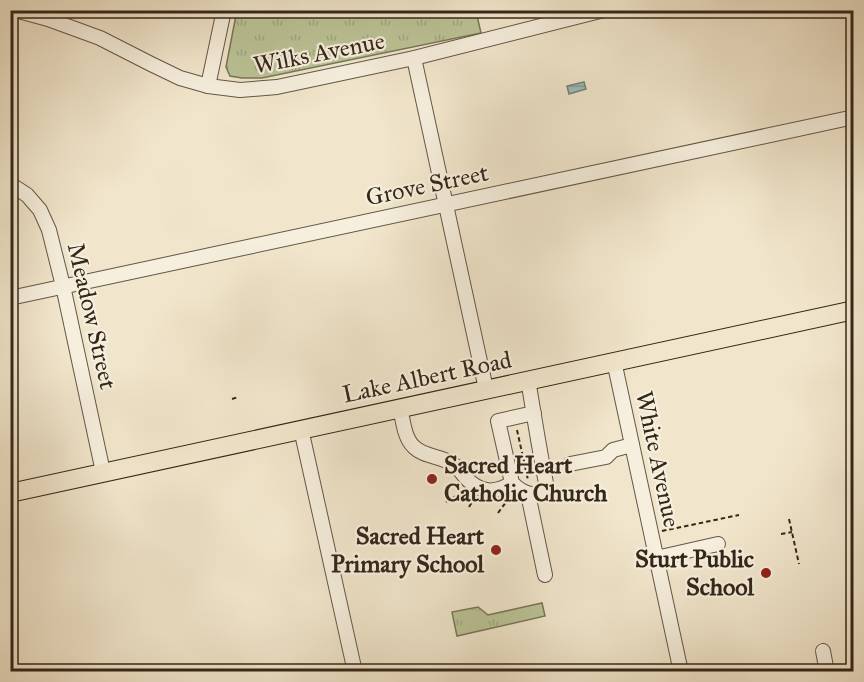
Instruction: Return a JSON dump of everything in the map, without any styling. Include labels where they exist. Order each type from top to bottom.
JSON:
[{"type":"main road","points":[[827,316],[854,298]]},
{"type":"main road","name":"Lake Albert Road","points":[[10,493],[854,310]]},
{"type":"street","name":"Wilks Avenue","points":[[15,10],[100,38],[180,78],[208,86],[240,90],[277,87],[414,58],[604,10]]},
{"type":"street","points":[[208,86],[224,10]]},
{"type":"street","points":[[414,58],[486,389]]},
{"type":"street","name":"Grove Street","points":[[10,298],[854,117]]},
{"type":"street","name":"Meadow Street","points":[[10,183],[27,195],[40,210],[49,230],[103,472]]},
{"type":"street","name":"White Avenue","points":[[614,362],[681,672]]},
{"type":"street","points":[[400,407],[405,432],[414,447],[459,467],[467,479],[480,488],[489,491],[519,490],[528,494],[536,494],[546,487],[546,483],[528,380]]},
{"type":"street","points":[[509,489],[498,421],[534,413]]},
{"type":"street","points":[[301,429],[355,672]]},
{"type":"street","points":[[570,464],[606,457],[613,450],[632,445]]},
{"type":"street","points":[[528,494],[545,575]]},
{"type":"street","points":[[656,558],[718,544]]},
{"type":"street","points":[[823,651],[827,672]]},
{"type":"path","points":[[232,399],[238,397]]},
{"type":"path","points":[[498,513],[506,502],[509,489]]},
{"type":"path","points":[[651,533],[739,515]]},
{"type":"path","points":[[789,519],[799,564]]},
{"type":"path","points":[[781,534],[792,532]]},
{"type":"green space","points":[[237,10],[476,11],[481,33],[262,78],[242,78],[230,76],[226,67]]},
{"type":"green space","points":[[542,603],[545,616],[457,636],[452,612],[478,607],[488,615]]},
{"type":"water","points":[[584,82],[586,89],[569,94],[567,86]]},
{"type":"place","name":"Sacred Heart Catholic Church","points":[[432,479]]},
{"type":"place","name":"Sacred Heart Primary School","points":[[496,550]]},
{"type":"place","name":"Sturt Public School","points":[[766,573]]}]
